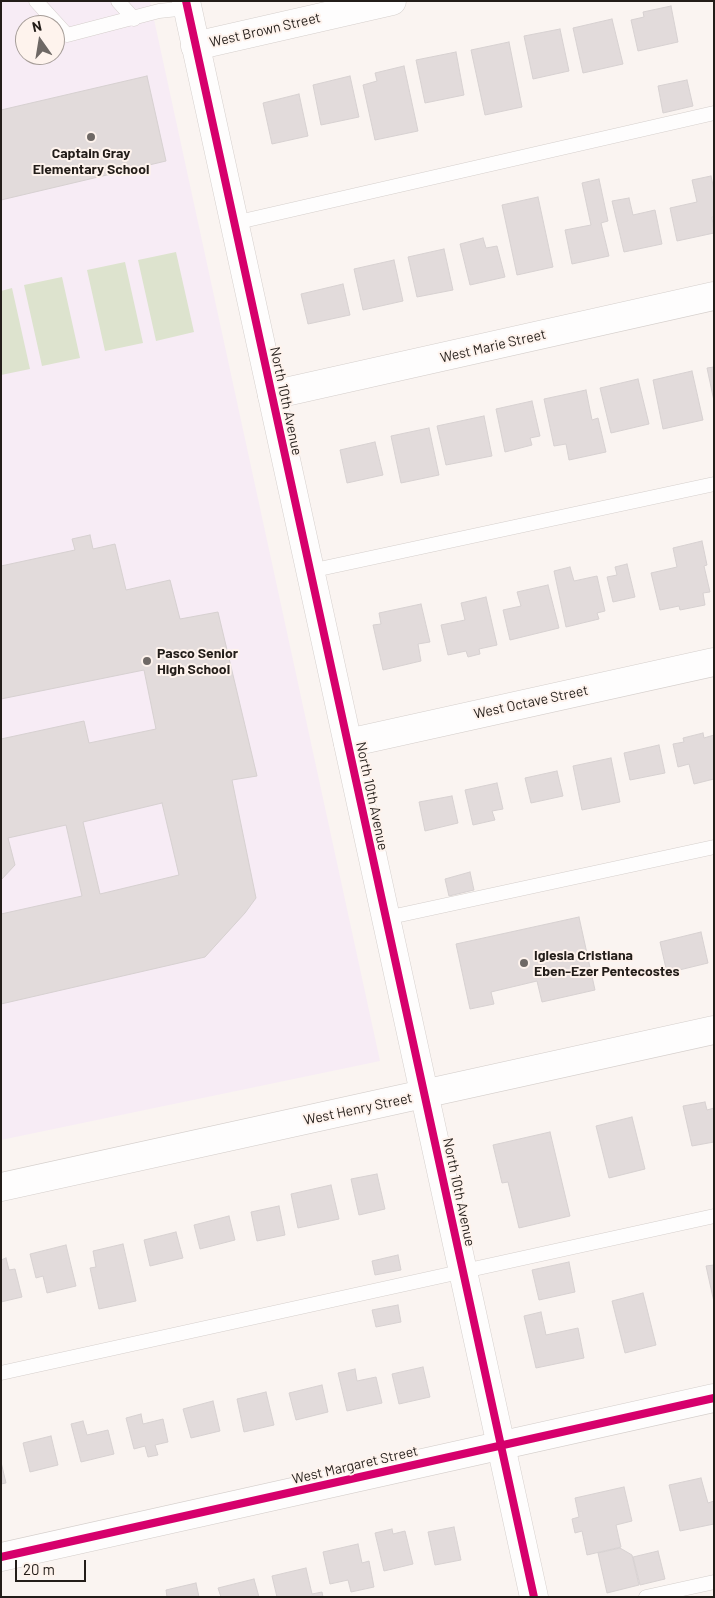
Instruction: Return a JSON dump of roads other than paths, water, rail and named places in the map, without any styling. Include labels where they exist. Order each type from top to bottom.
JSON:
[{"type":"street","name":"West Brown Street","points":[[196,46],[392,1]]},
{"type":"street","name":"North 10th Avenue","points":[[187,4],[534,1597]]},
{"type":"street","name":"West Marie Street","points":[[272,395],[714,296]]},
{"type":"street","name":"West Octave Street","points":[[348,743],[714,662]]},
{"type":"street","name":"West Henry Street","points":[[1,1187],[714,1030]]},
{"type":"street","name":"West Margaret Street","points":[[1,1557],[714,1398]]},
{"type":"lane","points":[[36,1],[67,35],[187,4]]},
{"type":"lane","points":[[118,1],[134,19]]},
{"type":"lane","points":[[234,223],[714,113]]},
{"type":"lane","points":[[310,571],[714,484]]},
{"type":"lane","points":[[386,918],[714,847]]},
{"type":"lane","points":[[1,1373],[714,1216]]},
{"type":"lane","points":[[646,1597],[714,1582]]},
{"type":"place","name":"Captain Gray Elementary School","points":[[91,137]]},
{"type":"place","name":"Pasco Senior High School","points":[[147,661]]},
{"type":"place","name":"Iglesia Cristiana Eben-Ezer Pentecostes","points":[[524,963]]}]
